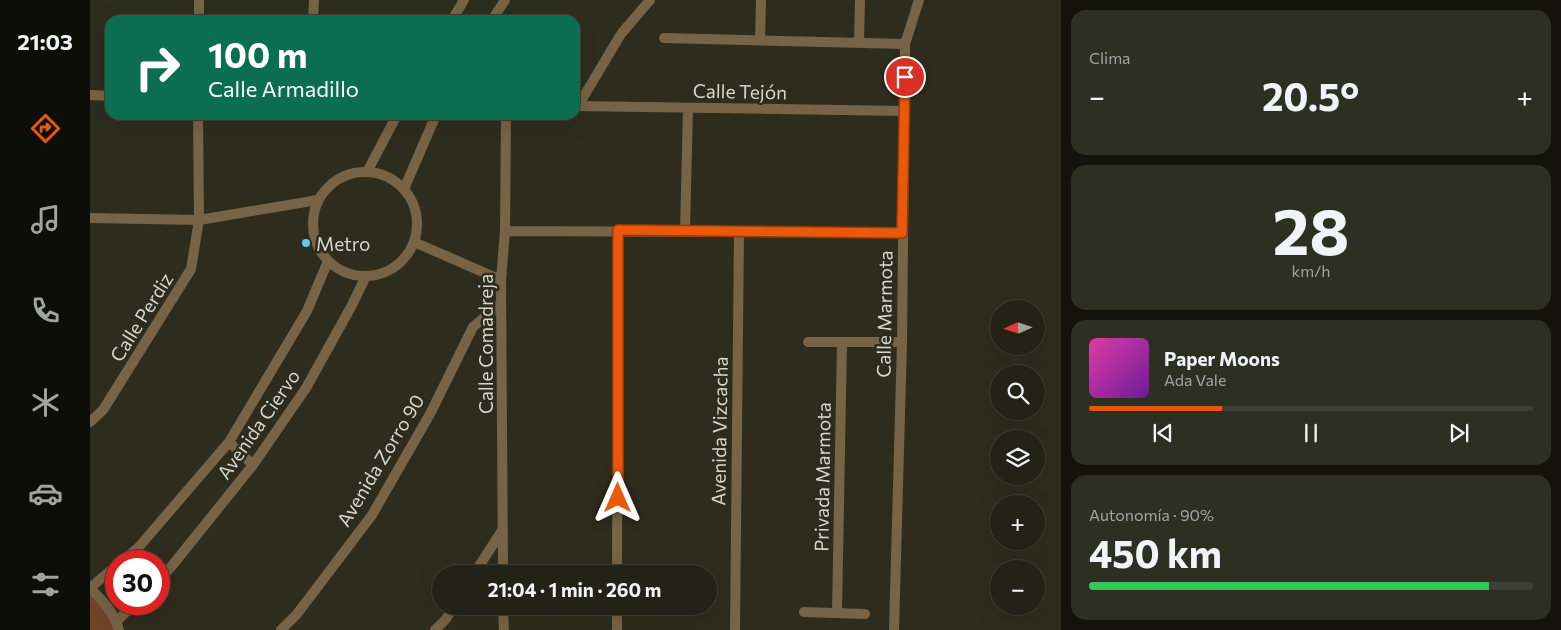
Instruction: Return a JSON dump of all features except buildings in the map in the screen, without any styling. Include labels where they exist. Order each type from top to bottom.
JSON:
[{"type":"street","points":[[199,0],[199,15]]},
{"type":"street","points":[[313,15],[314,0]]},
{"type":"street","points":[[455,15],[464,0]]},
{"type":"street","points":[[580,101],[621,34],[650,0]]},
{"type":"street","points":[[760,40],[761,0]]},
{"type":"street","points":[[859,42],[860,0]]},
{"type":"street","name":"Calle Marmota","points":[[894,630],[902,342],[906,44],[919,0]]},
{"type":"street","points":[[495,15],[503,4]]},
{"type":"street","points":[[664,38],[906,44]]},
{"type":"street","points":[[90,95],[105,96]]},
{"type":"street","name":"Calle Tejón","points":[[580,106],[904,111]]},
{"type":"street","points":[[685,231],[688,108]]},
{"type":"street","name":"Calle Perdiz","points":[[90,422],[103,410],[192,269],[199,220],[198,120]]},
{"type":"street","points":[[367,172],[394,120]]},
{"type":"street","points":[[404,189],[434,120]]},
{"type":"street","name":"Calle Comadreja","points":[[503,565],[501,280],[505,231],[506,120]]},
{"type":"street","points":[[367,172],[387,177],[404,189],[413,205],[416,223],[414,242],[403,259],[386,272],[366,276],[345,272],[328,260],[318,246],[313,229],[314,212],[318,200],[333,182],[349,174],[367,172]]},
{"type":"street","points":[[90,218],[199,220],[318,200]]},
{"type":"street","points":[[617,565],[618,230]]},
{"type":"street","points":[[505,231],[618,230],[902,233]]},
{"type":"street","name":"Avenida Vizcacha","points":[[734,630],[739,232]]},
{"type":"street","points":[[414,242],[501,280]]},
{"type":"street","name":"Avenida Ciervo","points":[[136,550],[229,442],[307,311],[328,260]]},
{"type":"street","name":"Avenida Ciervo","points":[[170,568],[253,465],[306,388],[366,276]]},
{"type":"street","name":"Avenida Zorro 90","points":[[281,630],[297,614],[372,515],[430,414],[473,327],[501,303]]},
{"type":"street","points":[[808,342],[902,342]]},
{"type":"street","name":"Privada Marmota","points":[[837,612],[842,342]]},
{"type":"street","points":[[229,442],[253,465]]},
{"type":"street","points":[[480,565],[503,529]]},
{"type":"street","points":[[105,575],[90,588],[105,603],[118,625],[126,615]]},
{"type":"street","points":[[804,612],[864,614]]},
{"type":"street","points":[[435,630],[448,615]]},
{"type":"street","points":[[503,615],[504,630]]},
{"type":"street","points":[[617,615],[617,630]]},
{"type":"shaded area","points":[[90,588],[105,610],[105,615],[108,615],[118,630],[90,630]]},
{"type":"place","name":"Metro","points":[[306,243]]},
{"type":"route","points":[[618,498],[618,230],[902,233],[905,77]]}]
